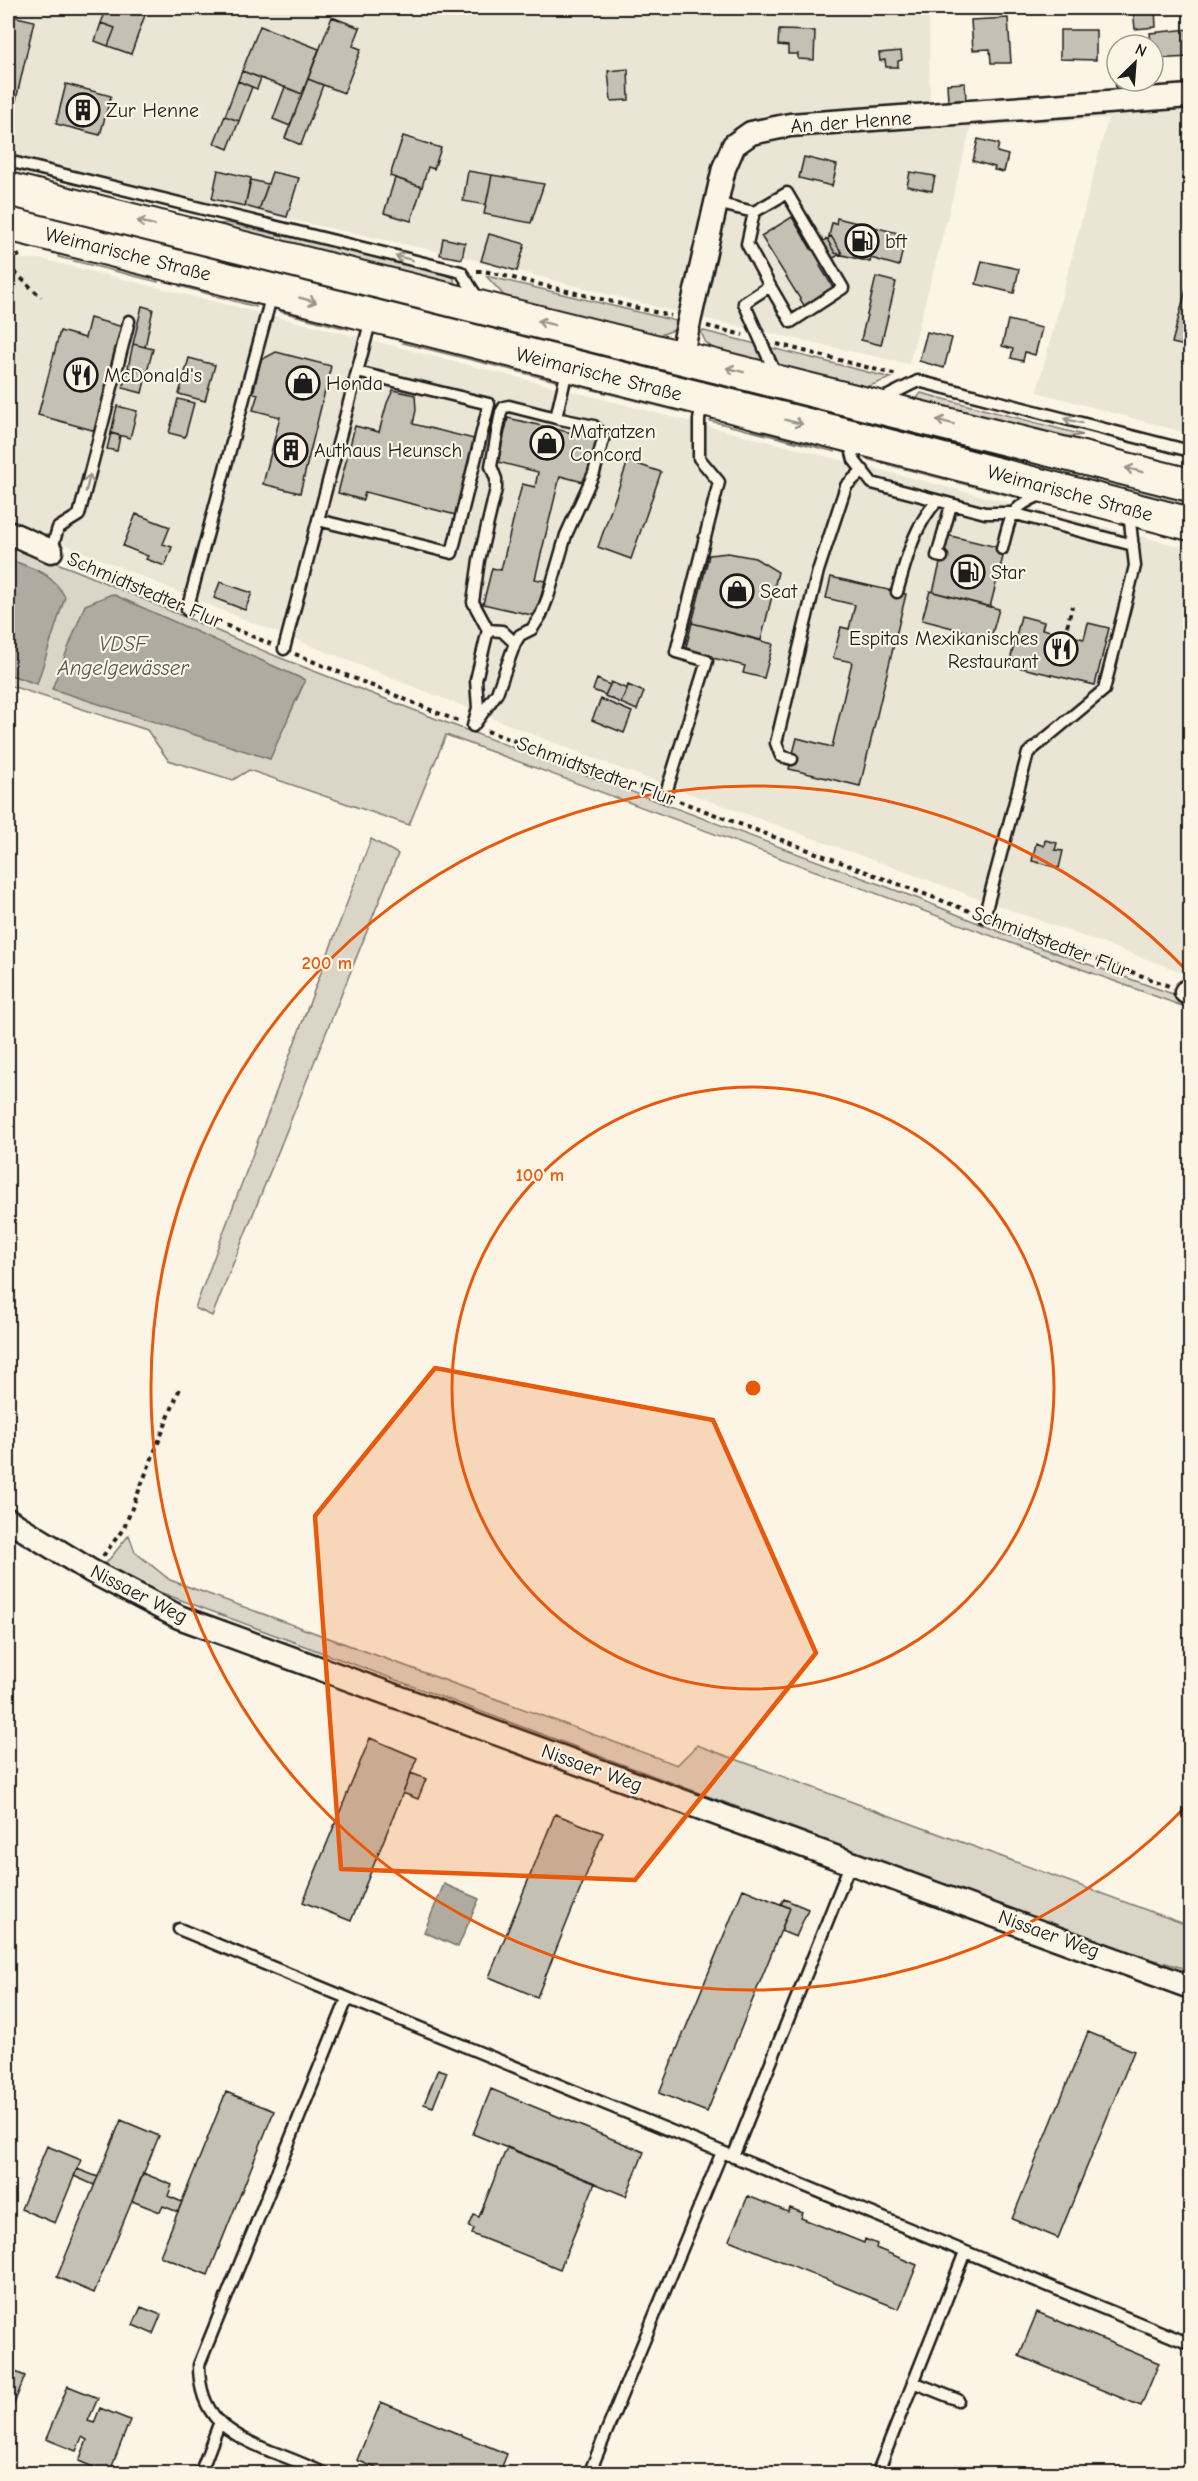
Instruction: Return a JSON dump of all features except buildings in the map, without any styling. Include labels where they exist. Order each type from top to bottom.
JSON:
[{"type":"main road","name":"Weimarische Straße","points":[[14,178],[197,222],[484,308],[1191,484]]},
{"type":"main road","name":"Weimarische Straße","points":[[8,224],[1191,524]]},
{"type":"main road","points":[[672,392],[681,357]]},
{"type":"street","name":"An der Henne","points":[[681,357],[724,168],[734,145],[751,133],[790,125],[1191,96]]},
{"type":"street","name":"Schmidtstedter Flur","points":[[8,532],[51,551]]},
{"type":"street","name":"Nissaer Weg","points":[[8,1520],[92,1571],[179,1617],[1191,1987]]},
{"type":"lane","points":[[8,161],[14,178]]},
{"type":"lane","points":[[716,203],[754,212],[787,193],[843,288],[791,322],[747,244],[754,212]]},
{"type":"lane","points":[[770,286],[744,303],[778,381]]},
{"type":"lane","points":[[187,609],[273,291]]},
{"type":"lane","points":[[284,649],[371,317]]},
{"type":"lane","points":[[51,551],[57,528],[80,515],[129,321]]},
{"type":"lane","points":[[556,418],[568,366]]},
{"type":"lane","points":[[318,520],[452,553],[489,404],[357,372]]},
{"type":"lane","points":[[873,404],[918,381],[1191,451]]},
{"type":"lane","points":[[666,796],[707,661],[676,652],[718,482],[699,458],[699,420],[703,399]]},
{"type":"lane","points":[[509,406],[594,426],[604,436],[594,473],[566,535],[544,606],[532,629],[520,635],[515,643],[497,693],[473,726],[478,708],[476,680],[488,630],[473,602],[479,560],[496,489],[496,479],[491,466],[501,412],[504,407],[509,406]]},
{"type":"lane","points":[[847,435],[854,460],[872,483],[984,513],[1012,513],[1133,545]]},
{"type":"lane","points":[[792,759],[781,756],[776,743],[818,571],[846,486],[862,470]]},
{"type":"lane","points":[[1002,549],[1012,513],[1026,501],[1055,489]]},
{"type":"lane","points":[[897,592],[911,542],[920,524],[937,501]]},
{"type":"lane","points":[[942,557],[937,556],[951,505]]},
{"type":"lane","points":[[984,916],[1028,753],[1104,690],[1136,566],[1129,509]]},
{"type":"lane","points":[[488,630],[502,631],[515,643]]},
{"type":"lane","points":[[733,2157],[851,1862]]},
{"type":"lane","points":[[178,1929],[1191,2344]]},
{"type":"lane","points":[[326,2474],[246,2441],[219,2424],[208,2408],[199,2384],[200,2366],[347,1999]]},
{"type":"lane","points":[[589,2474],[722,2152]]},
{"type":"lane","points":[[877,2474],[965,2252]]},
{"type":"lane","points":[[913,2382],[958,2400]]},
{"type":"lane","points":[[200,2474],[219,2424]]},
{"type":"path","points":[[8,266],[41,297]]},
{"type":"path","name":"Schmidtstedter Flur","points":[[51,551],[473,726],[666,796],[1188,993]]},
{"type":"path","points":[[1065,635],[1072,606]]},
{"type":"path","points":[[92,1571],[124,1528],[180,1388]]},
{"type":"highlighted area","points":[[435,1368],[713,1420],[816,1653],[635,1880],[341,1869],[315,1516]]},
{"type":"shaded area","points":[[8,8],[929,8],[930,126],[1190,104],[1190,434],[1037,392],[1108,118],[971,127],[909,364],[680,313],[465,257],[76,174],[8,157]]},
{"type":"shaded area","points":[[228,223],[445,273],[454,278],[454,290],[217,228],[219,224]]},
{"type":"shaded area","points":[[60,248],[154,272],[158,282],[58,257]]},
{"type":"shaded area","points":[[193,256],[253,262],[595,352],[574,353]]},
{"type":"shaded area","points":[[17,259],[41,259],[339,332],[1190,549],[1190,975],[608,764],[216,608],[8,520],[8,266]]},
{"type":"shaded area","points":[[486,276],[680,322],[674,330],[654,337],[512,304]]},
{"type":"shaded area","points":[[180,282],[254,297],[256,307],[179,286]]},
{"type":"shaded area","points":[[281,308],[342,319],[348,329],[281,312]]},
{"type":"shaded area","points":[[700,330],[891,378],[856,391],[716,350],[706,343]]},
{"type":"shaded area","points":[[415,337],[550,371],[556,381],[403,343]]},
{"type":"shaded area","points":[[696,377],[1190,497],[1190,509],[695,381]]},
{"type":"shaded area","points":[[583,379],[680,403],[686,413],[573,385]]},
{"type":"shaded area","points":[[921,393],[1083,435],[1051,439],[913,403]]},
{"type":"shaded area","points":[[719,414],[729,416],[755,431],[836,452],[710,421]]},
{"type":"shaded area","points":[[863,449],[1028,491],[1014,497],[865,459]]},
{"type":"shaded area","points":[[8,544],[80,572],[278,657],[442,721],[919,899],[1025,942],[1190,1000],[1190,1009],[446,735],[409,825],[249,770],[233,780],[168,760],[147,730],[8,685],[8,674],[37,684],[47,574],[8,559]],"holes":[[[268,664],[305,681],[269,759]]]},
{"type":"shaded area","points":[[371,839],[398,854],[212,1316],[195,1308]]},
{"type":"shaded area","points":[[129,1535],[135,1552],[170,1580],[677,1765],[697,1745],[1190,1926],[1190,1970],[1127,1952],[146,1587],[103,1567]]},
{"type":"water","name":"VDSF Angelgewässer","points":[[8,559],[47,577],[54,582],[65,597],[37,684],[8,674]]},
{"type":"water","name":"VDSF Angelgewässer","points":[[112,594],[305,680],[270,759],[52,689],[85,605]]},
{"type":"water","points":[[444,1884],[479,1899],[458,1947],[424,1932]]},
{"type":"place","name":"Zur Henne","points":[[83,110]]},
{"type":"place","name":"bft","points":[[862,241]]},
{"type":"place","name":"McDonald's","points":[[81,375]]},
{"type":"place","name":"Honda","points":[[303,383]]},
{"type":"place","name":"Matratzen Concord","points":[[547,443]]},
{"type":"place","name":"Authaus Heunsch","points":[[291,450]]},
{"type":"place","name":"Star","points":[[968,572]]},
{"type":"place","name":"Seat","points":[[737,591]]},
{"type":"place","name":"Espitas Mexikanisches Restaurant","points":[[1061,649]]}]
